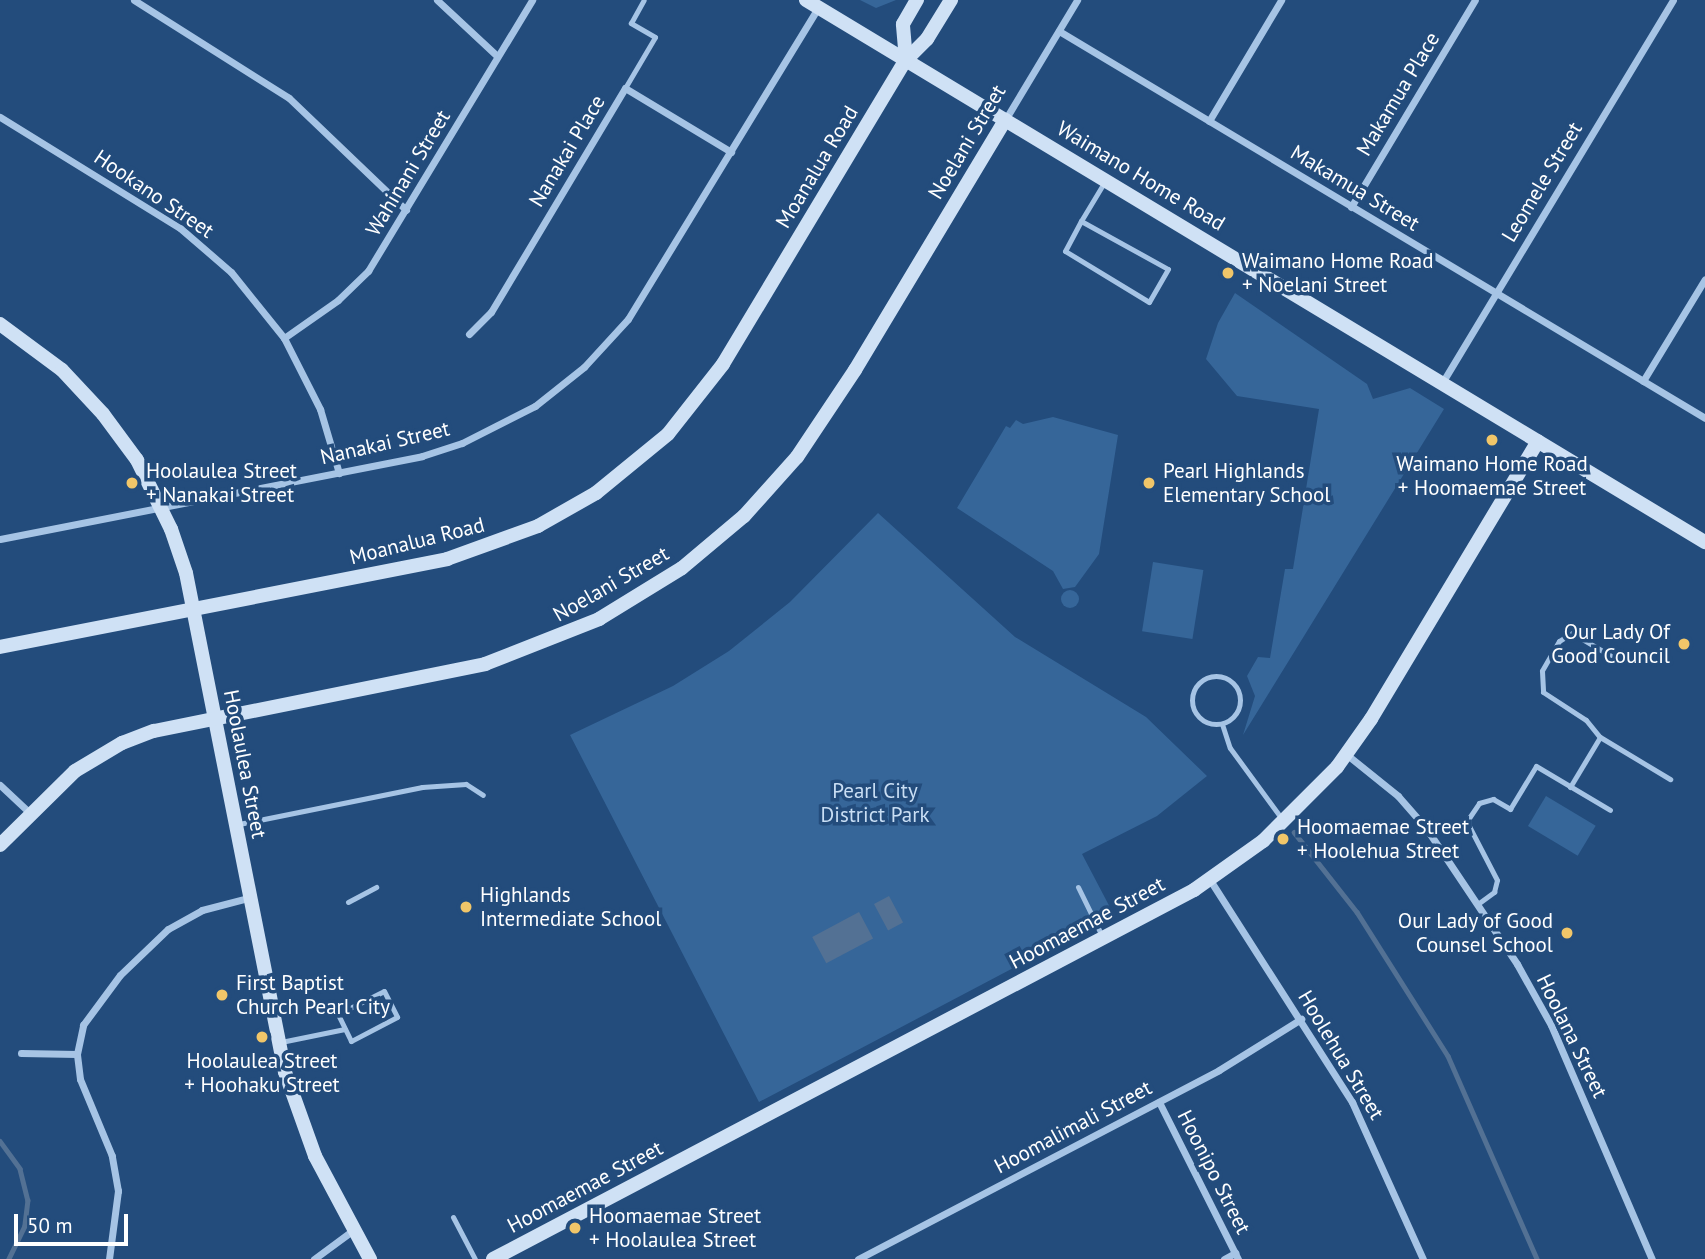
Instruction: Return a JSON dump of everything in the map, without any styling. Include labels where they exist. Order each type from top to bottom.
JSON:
[{"type":"street","points":[[134,0],[289,98],[406,210]]},
{"type":"street","points":[[437,0],[497,56]]},
{"type":"street","name":"Wahinani Street","points":[[284,338],[354,286],[382,251],[532,0]]},
{"type":"street","points":[[906,60],[903,24],[917,0]]},
{"type":"street","name":"Moanalua Road","points":[[0,647],[481,549],[548,520],[621,474],[668,434],[723,365],[906,60],[928,39],[951,0]]},
{"type":"street","name":"Noelani Street","points":[[0,845],[75,771],[113,748],[154,732],[448,673],[515,655],[599,620],[682,568],[744,516],[797,457],[855,370],[1077,0]]},
{"type":"street","points":[[1209,121],[1281,0]]},
{"type":"street","name":"Makamua Place","points":[[1351,206],[1475,0]]},
{"type":"street","name":"Leomele Street","points":[[1442,383],[1673,0]]},
{"type":"street","name":"Waimano Home Road","points":[[812,4],[1705,542]]},
{"type":"street","name":"Nanakai Street","points":[[0,539],[339,473],[462,443],[510,421],[561,387],[628,318],[731,152],[812,4]]},
{"type":"street","name":"Makamua Street","points":[[1059,31],[1705,418]]},
{"type":"street","name":"Nanakai Place","points":[[470,334],[491,312],[625,88],[731,152]]},
{"type":"street","name":"Hookano Street","points":[[0,117],[180,228],[231,272],[284,338],[320,409],[339,473]]},
{"type":"street","points":[[1643,381],[1705,279]]},
{"type":"street","name":"Hoolaulea Street","points":[[0,324],[84,391],[137,460],[162,508],[179,550],[193,609],[278,1043],[315,1156],[352,1231],[370,1259]]},
{"type":"street","name":"Hoomaemae Street","points":[[492,1259],[1103,939],[1210,880],[1284,822],[1346,754],[1538,440]]},
{"type":"street","name":"Hoolana Street","points":[[1346,754],[1410,809],[1479,903],[1550,1024],[1652,1259]]},
{"type":"street","points":[[0,785],[30,814]]},
{"type":"street","name":"Hoolehua Street","points":[[1210,880],[1301,1019],[1374,1145],[1423,1259]]},
{"type":"street","points":[[109,1259],[118,1210],[116,1171],[84,1094],[77,1054],[90,1011],[155,940],[202,910],[248,898]]},
{"type":"street","name":"Hoomalimali Street","points":[[858,1259],[1159,1102],[1301,1019]]},
{"type":"street","points":[[21,1053],[77,1054]]},
{"type":"street","name":"Hoonipo Street","points":[[1159,1102],[1237,1256]]},
{"type":"street","points":[[314,1259],[352,1231]]},
{"type":"street","points":[[1223,1259],[1237,1256]]},
{"type":"lane","points":[[625,88],[655,37],[631,23],[644,0]]},
{"type":"lane","points":[[1081,221],[1168,269],[1149,302],[1065,251],[1081,221],[1106,180]]},
{"type":"lane","points":[[1611,656],[1572,633],[1559,641],[1540,677],[1547,697],[1586,719],[1600,737],[1670,779]]},
{"type":"lane","points":[[1222,677],[1238,692],[1235,715],[1222,724],[1206,723],[1195,712],[1195,689],[1206,678],[1222,677]]},
{"type":"lane","points":[[1222,724],[1230,748],[1284,822]]},
{"type":"lane","points":[[1570,787],[1600,737]]},
{"type":"lane","points":[[1479,903],[1494,892],[1497,880],[1469,827],[1472,810],[1486,799],[1510,809],[1536,766],[1610,810]]},
{"type":"lane","points":[[236,824],[422,786],[466,784],[483,795]]},
{"type":"lane","points":[[348,902],[376,887]]},
{"type":"lane","points":[[1078,887],[1103,939]]},
{"type":"lane","points":[[384,991],[397,1017],[351,1041],[345,1029],[338,1014],[384,991]]},
{"type":"lane","points":[[278,1043],[345,1029]]},
{"type":"lane","points":[[453,1217],[475,1259]]},
{"type":"green space","points":[[860,0],[896,0],[876,8]]},
{"type":"green space","points":[[1235,293],[1367,384],[1373,399],[1410,388],[1444,409],[1243,735],[1255,696],[1247,676],[1258,657],[1270,658],[1285,569],[1293,569],[1319,409],[1237,396],[1206,359],[1218,323]]},
{"type":"green space","points":[[1053,417],[1118,435],[1099,554],[1075,587],[1063,589],[1053,571],[957,508],[1006,426],[1010,428],[1016,420],[1023,424]]},
{"type":"green space","name":"Pearl City District Park","points":[[878,513],[1015,637],[1146,717],[1207,776],[1157,816],[1082,854],[1114,915],[759,1102],[570,735],[673,686],[729,651],[790,602]]},
{"type":"green space","points":[[1153,562],[1203,570],[1192,639],[1142,631]]},
{"type":"green space","points":[[1070,590],[1076,593],[1079,599],[1076,605],[1070,608],[1064,605],[1061,599],[1064,593]]},
{"type":"green space","points":[[1546,796],[1596,826],[1578,856],[1528,826]]},
{"type":"shaded area","points":[[889,896],[903,922],[888,930],[874,904]]},
{"type":"shaded area","points":[[859,912],[873,938],[826,963],[812,937]]},
{"type":"waterway","points":[[1294,832],[1357,912],[1448,1056],[1537,1259]]},
{"type":"waterway","points":[[0,1141],[20,1169],[28,1200],[25,1226],[9,1259]]},
{"type":"place","name":"Waimano Home Road + Noelani Street","points":[[1228,273]]},
{"type":"place","name":"Waimano Home Road + Hoomaemae Street","points":[[1492,440]]},
{"type":"place","name":"Hoolaulea Street + Nanakai Street","points":[[132,483]]},
{"type":"place","name":"Pearl Highlands Elementary School","points":[[1149,483]]},
{"type":"place","name":"Our Lady Of Good Council","points":[[1684,644]]},
{"type":"place","name":"Hoomaemae Street + Hoolehua Street","points":[[1283,839]]},
{"type":"place","name":"Highlands Intermediate School","points":[[466,907]]},
{"type":"place","name":"Our Lady of Good Counsel School","points":[[1567,933]]},
{"type":"place","name":"First Baptist Church Pearl City","points":[[222,995]]},
{"type":"place","name":"Hoolaulea Street + Hoohaku Street","points":[[262,1037]]},
{"type":"place","name":"Hoomaemae Street + Hoolaulea Street","points":[[575,1228]]}]
